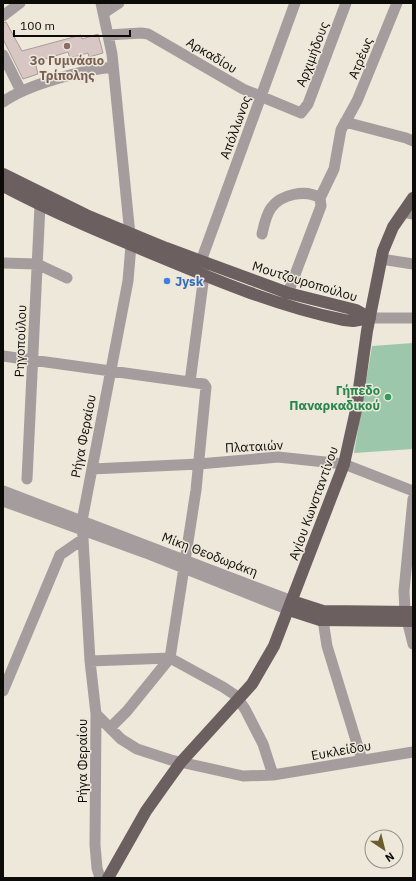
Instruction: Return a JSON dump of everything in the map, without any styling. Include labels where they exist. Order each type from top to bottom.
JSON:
[{"type":"main road","name":"Μουτζουροπούλου","points":[[3,174],[204,275],[280,303],[320,315],[353,321],[370,318]]},
{"type":"main road","name":"Μουτζουροπούλου","points":[[3,186],[40,205],[130,239],[202,261],[288,293],[356,310],[370,318]]},
{"type":"main road","name":"Αγίου Κωνσταντίνου","points":[[108,878],[146,811],[181,762],[238,699],[261,669],[274,646],[344,464],[356,410],[370,318],[381,259],[389,235],[408,213],[413,198]]},
{"type":"main road","name":"Μίκη Θεοδωράκη","points":[[290,605],[323,611],[410,617]]},
{"type":"main road","name":"Μίκη Θεοδωράκη","points":[[290,605],[312,618],[323,620],[410,617]]},
{"type":"street","points":[[3,16],[20,3]]},
{"type":"street","points":[[102,8],[119,3]]},
{"type":"street","name":"Απόλλωνος","points":[[202,261],[295,3]]},
{"type":"street","name":"Αρχιμήδους","points":[[301,113],[308,104],[346,3]]},
{"type":"street","name":"Ατρέως","points":[[288,293],[321,206],[320,198],[334,168],[341,130],[357,101],[397,3]]},
{"type":"street","name":"Ρήγα Φεραίου","points":[[100,878],[97,868],[95,845],[96,714],[90,661],[82,530],[110,372],[130,273],[130,239],[113,67],[102,8]]},
{"type":"street","name":"Αρκαδίου","points":[[108,35],[148,34],[261,98],[301,113]]},
{"type":"street","points":[[3,55],[21,91]]},
{"type":"street","points":[[3,102],[21,91],[79,73],[113,67]]},
{"type":"street","points":[[345,122],[406,138],[413,142]]},
{"type":"street","points":[[262,234],[268,213],[278,202],[285,198],[303,194],[314,195],[320,198]]},
{"type":"street","name":"Ρηγοπούλου","points":[[27,479],[40,205]]},
{"type":"street","points":[[381,259],[413,264]]},
{"type":"street","points":[[190,382],[204,275],[202,261]]},
{"type":"street","points":[[3,263],[37,264],[67,278]]},
{"type":"street","points":[[370,318],[413,318]]},
{"type":"street","points":[[3,356],[204,384],[206,387],[199,464],[170,658],[127,711],[110,728]]},
{"type":"street","name":"Πλαταιών","points":[[92,469],[199,464],[278,457],[344,464],[413,491]]},
{"type":"street","name":"Μίκη Θεοδωράκη","points":[[3,491],[82,530]]},
{"type":"street","points":[[413,499],[404,591],[410,617],[413,644]]},
{"type":"street","name":"Μίκη Θεοδωράκη","points":[[3,501],[82,530],[185,564],[290,605]]},
{"type":"street","points":[[3,691],[60,555],[82,530]]},
{"type":"street","points":[[323,620],[327,646],[362,760]]},
{"type":"street","points":[[90,661],[170,658],[217,683],[238,699],[245,709],[263,744],[273,775]]},
{"type":"street","name":"Ευκλείδου","points":[[96,714],[121,739],[137,749],[181,762],[243,776],[273,775],[413,752]]},
{"type":"green space","name":"Γήπεδο Παναρκαδικού","points":[[413,343],[413,449],[354,453],[372,346]]},
{"type":"building","points":[[6,22],[22,51],[81,35],[82,39],[98,34],[103,53],[89,57],[88,53],[70,58],[68,52],[35,62],[38,74],[23,79],[3,39],[3,23]]},
{"type":"place","name":"3ο Γυμνάσιο Τρίπολης","points":[[67,46]]},
{"type":"place","name":"Jysk","points":[[167,281]]},
{"type":"place","name":"Γήπεδο Παναρκαδικού","points":[[388,397]]}]
